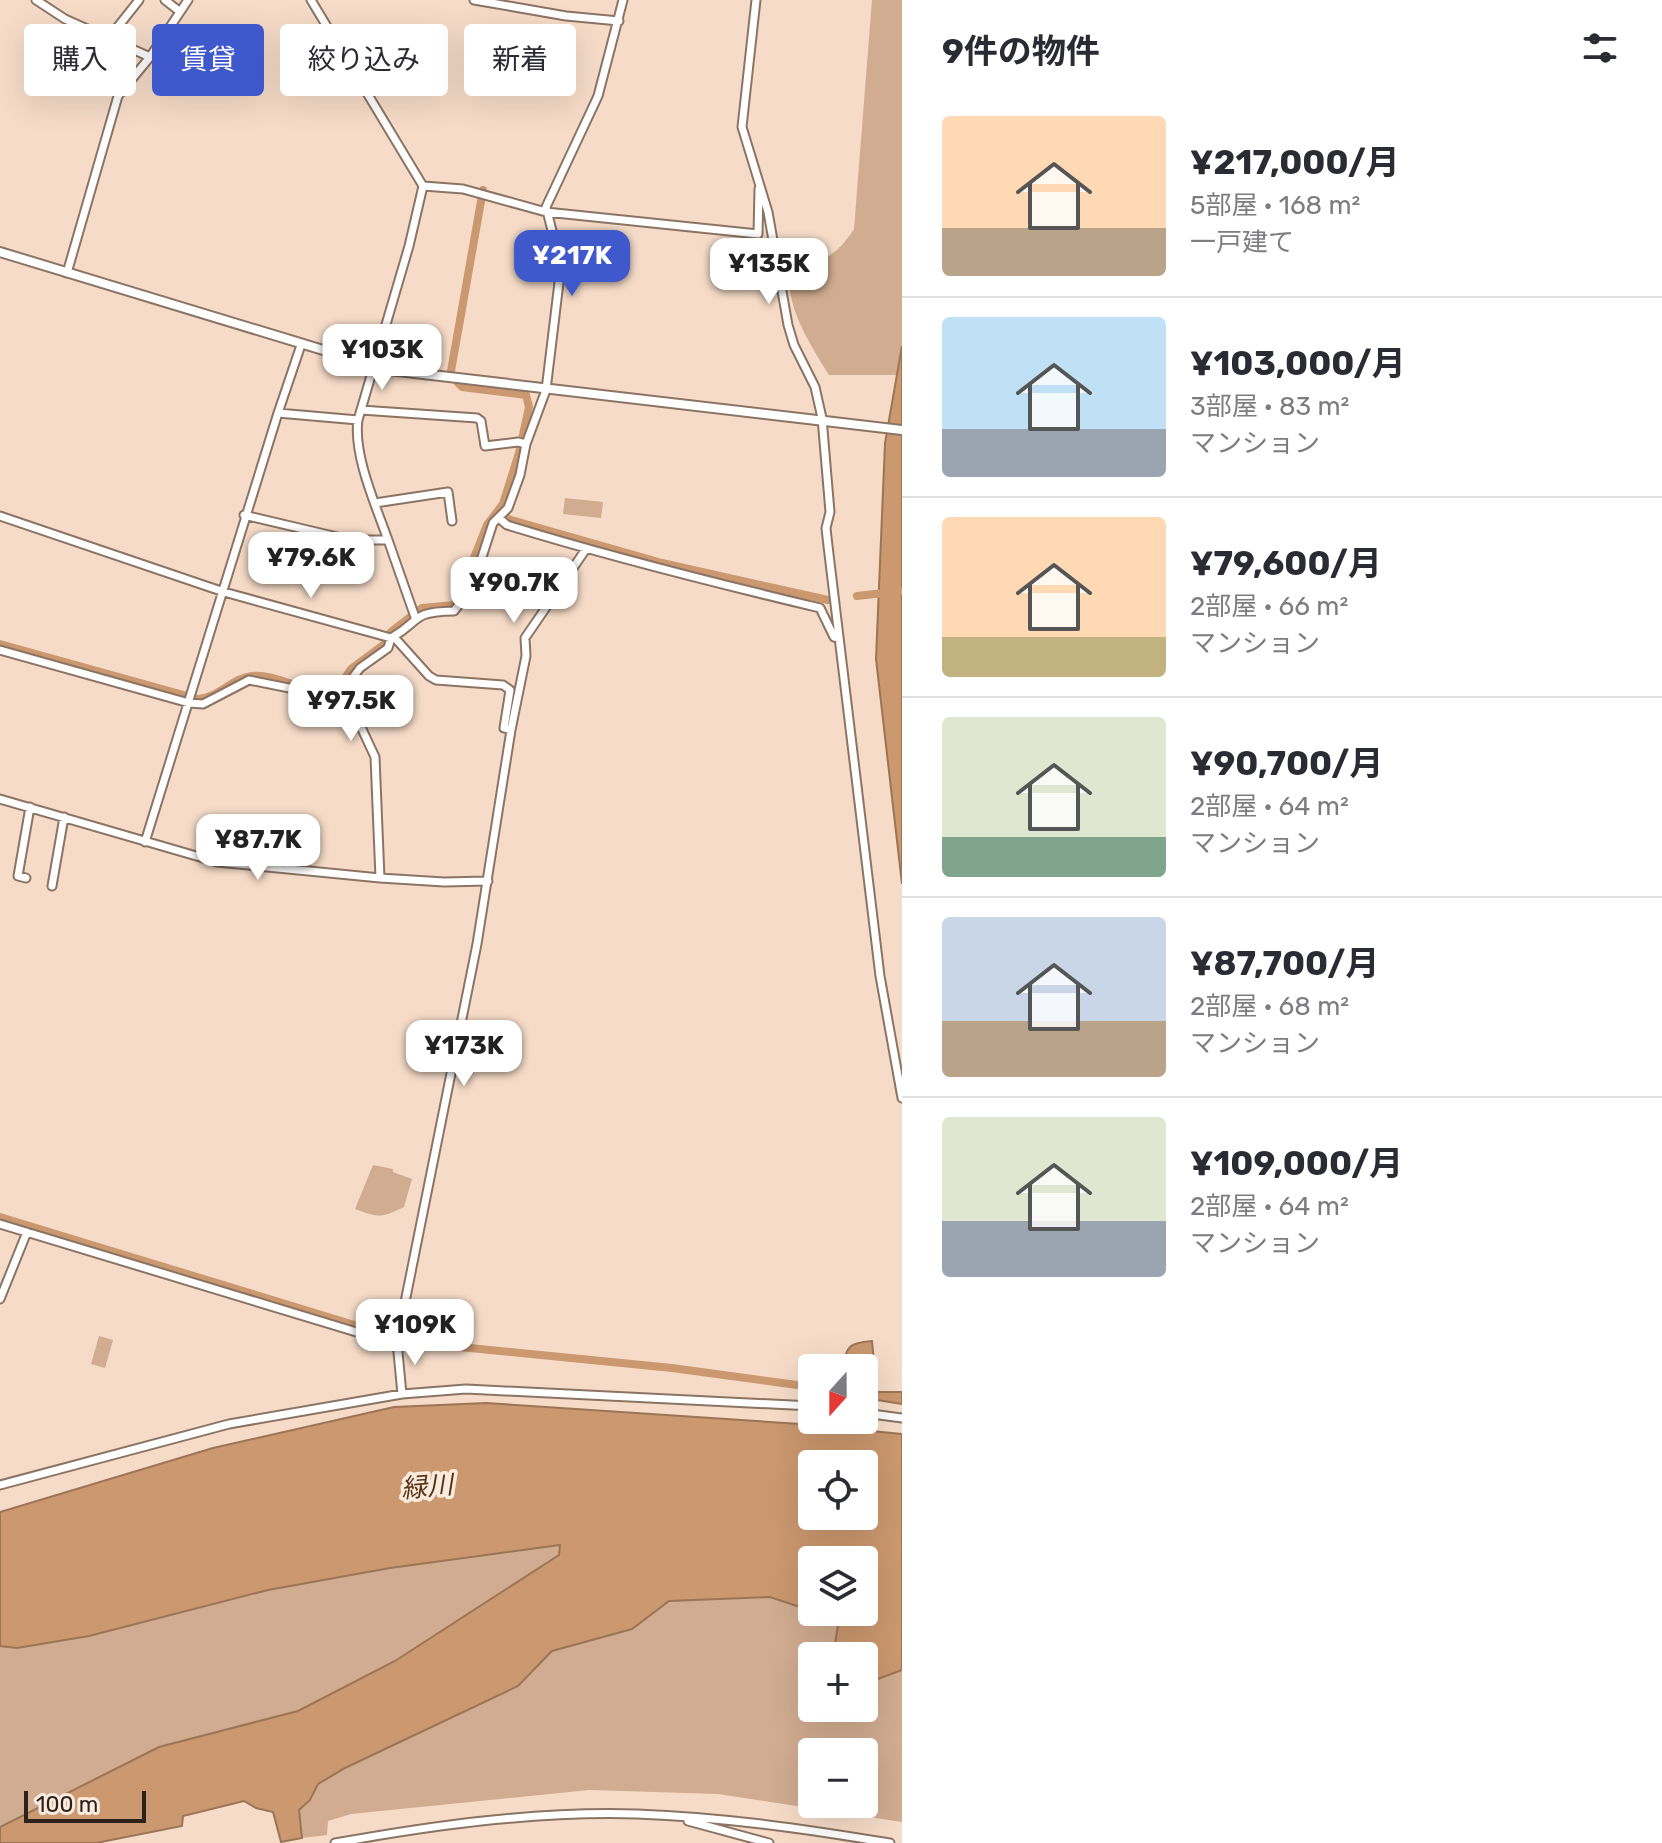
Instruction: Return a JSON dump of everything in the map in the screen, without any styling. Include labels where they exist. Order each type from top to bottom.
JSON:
[{"type":"street","points":[[36,0],[77,24]]},
{"type":"street","points":[[120,24],[139,0]]},
{"type":"street","points":[[165,0],[179,11]]},
{"type":"street","points":[[67,273],[118,96],[150,57],[188,0]]},
{"type":"street","points":[[311,0],[423,186],[356,434],[375,503],[414,615]]},
{"type":"street","points":[[474,0],[566,16],[619,21]]},
{"type":"street","points":[[0,650],[203,704],[249,680],[319,694],[342,692],[360,668],[388,648],[414,615],[454,611],[459,606],[472,588],[493,523],[502,515],[520,475],[522,443],[546,390],[561,266],[546,212],[550,197],[598,96],[623,0]]},
{"type":"street","points":[[756,0],[742,127],[768,212],[788,325],[794,345],[815,387],[822,418],[830,512],[826,528],[880,976],[902,1098]]},
{"type":"street","points":[[136,51],[150,57]]},
{"type":"street","points":[[423,186],[441,186],[481,194],[546,212],[758,234],[760,182]]},
{"type":"street","points":[[0,252],[373,367],[546,390],[822,418],[902,430]]},
{"type":"street","points":[[145,842],[224,592],[244,515],[301,345]]},
{"type":"street","points":[[361,410],[477,418],[481,421],[485,446],[522,443]]},
{"type":"street","points":[[278,413],[358,420]]},
{"type":"street","points":[[375,503],[448,492],[448,518]]},
{"type":"street","points":[[244,515],[350,540],[388,540]]},
{"type":"street","points":[[502,515],[507,525],[586,549],[820,608],[834,637],[839,638]]},
{"type":"street","points":[[0,516],[224,592],[393,638],[436,680],[503,685],[510,690],[504,728],[511,730]]},
{"type":"street","points":[[402,1394],[397,1340],[488,881],[511,730],[526,656],[526,635],[586,549]]},
{"type":"street","points":[[342,692],[375,757],[380,878]]},
{"type":"street","points":[[0,799],[217,862],[380,878],[488,881]]},
{"type":"street","points":[[26,878],[18,876],[30,807]]},
{"type":"street","points":[[52,886],[64,817]]},
{"type":"street","points":[[0,1224],[397,1340]]},
{"type":"street","points":[[0,1299],[27,1232]]},
{"type":"street","points":[[0,1485],[229,1424],[402,1394],[466,1389],[798,1405]]},
{"type":"street","points":[[878,1415],[902,1418]]},
{"type":"street","points":[[335,1843],[491,1820],[568,1815],[670,1816],[758,1823],[890,1843]]},
{"type":"street","points":[[670,1816],[769,1843]]},
{"type":"shaded area","points":[[872,0],[902,0],[902,346],[897,375],[829,375],[800,323],[790,293],[790,279],[793,267],[828,256],[841,246],[854,229]]},
{"type":"shaded area","points":[[565,498],[603,502],[601,518],[563,514]]},
{"type":"shaded area","points":[[373,1165],[393,1169],[393,1172],[412,1179],[404,1207],[380,1216],[355,1209]]},
{"type":"shaded area","points":[[99,1336],[113,1340],[105,1368],[91,1364]]},
{"type":"shaded area","points":[[560,1544],[559,1555],[395,1661],[298,1711],[159,1747],[0,1827],[0,1646],[17,1648],[89,1636],[268,1590],[390,1568]]},
{"type":"shaded area","points":[[770,1597],[798,1606],[798,1626],[838,1626],[835,1642],[798,1642],[798,1722],[878,1722],[878,1679],[902,1670],[902,1822],[876,1818],[878,1738],[798,1738],[798,1806],[718,1794],[589,1790],[351,1814],[328,1821],[327,1835],[302,1838],[299,1810],[310,1800],[318,1784],[344,1768],[518,1686],[552,1651],[632,1629],[669,1601]]},
{"type":"water","points":[[902,346],[902,884],[876,659],[885,443]]},
{"type":"water","points":[[872,1341],[873,1354],[846,1354],[850,1347]]},
{"type":"water","points":[[878,1392],[902,1392],[902,1404],[878,1400]]},
{"type":"water","name":"緑川","points":[[486,1403],[798,1424],[798,1434],[902,1434],[902,1670],[878,1679],[878,1642],[835,1642],[838,1626],[878,1626],[878,1546],[798,1546],[798,1606],[770,1597],[669,1601],[632,1629],[552,1651],[518,1686],[345,1768],[318,1784],[310,1800],[299,1810],[302,1838],[281,1842],[273,1812],[244,1801],[183,1816],[182,1826],[96,1843],[0,1843],[0,1827],[159,1747],[298,1711],[395,1661],[559,1555],[560,1545],[390,1568],[268,1590],[89,1636],[17,1648],[0,1646],[0,1512],[213,1448],[394,1407]]},
{"type":"waterway","points":[[451,371],[483,190]]},
{"type":"waterway","points":[[391,632],[422,608],[454,605],[457,601],[487,525],[503,504],[519,453],[529,407],[526,395],[462,387],[458,383]]},
{"type":"waterway","points":[[501,509],[508,519],[662,563],[828,600]]},
{"type":"waterway","points":[[857,596],[902,591]]},
{"type":"waterway","points":[[326,691],[339,687],[351,669],[386,643]]},
{"type":"waterway","points":[[0,644],[198,699],[252,676],[272,678],[304,688]]},
{"type":"waterway","points":[[0,1217],[410,1342],[672,1368],[798,1385]]}]
